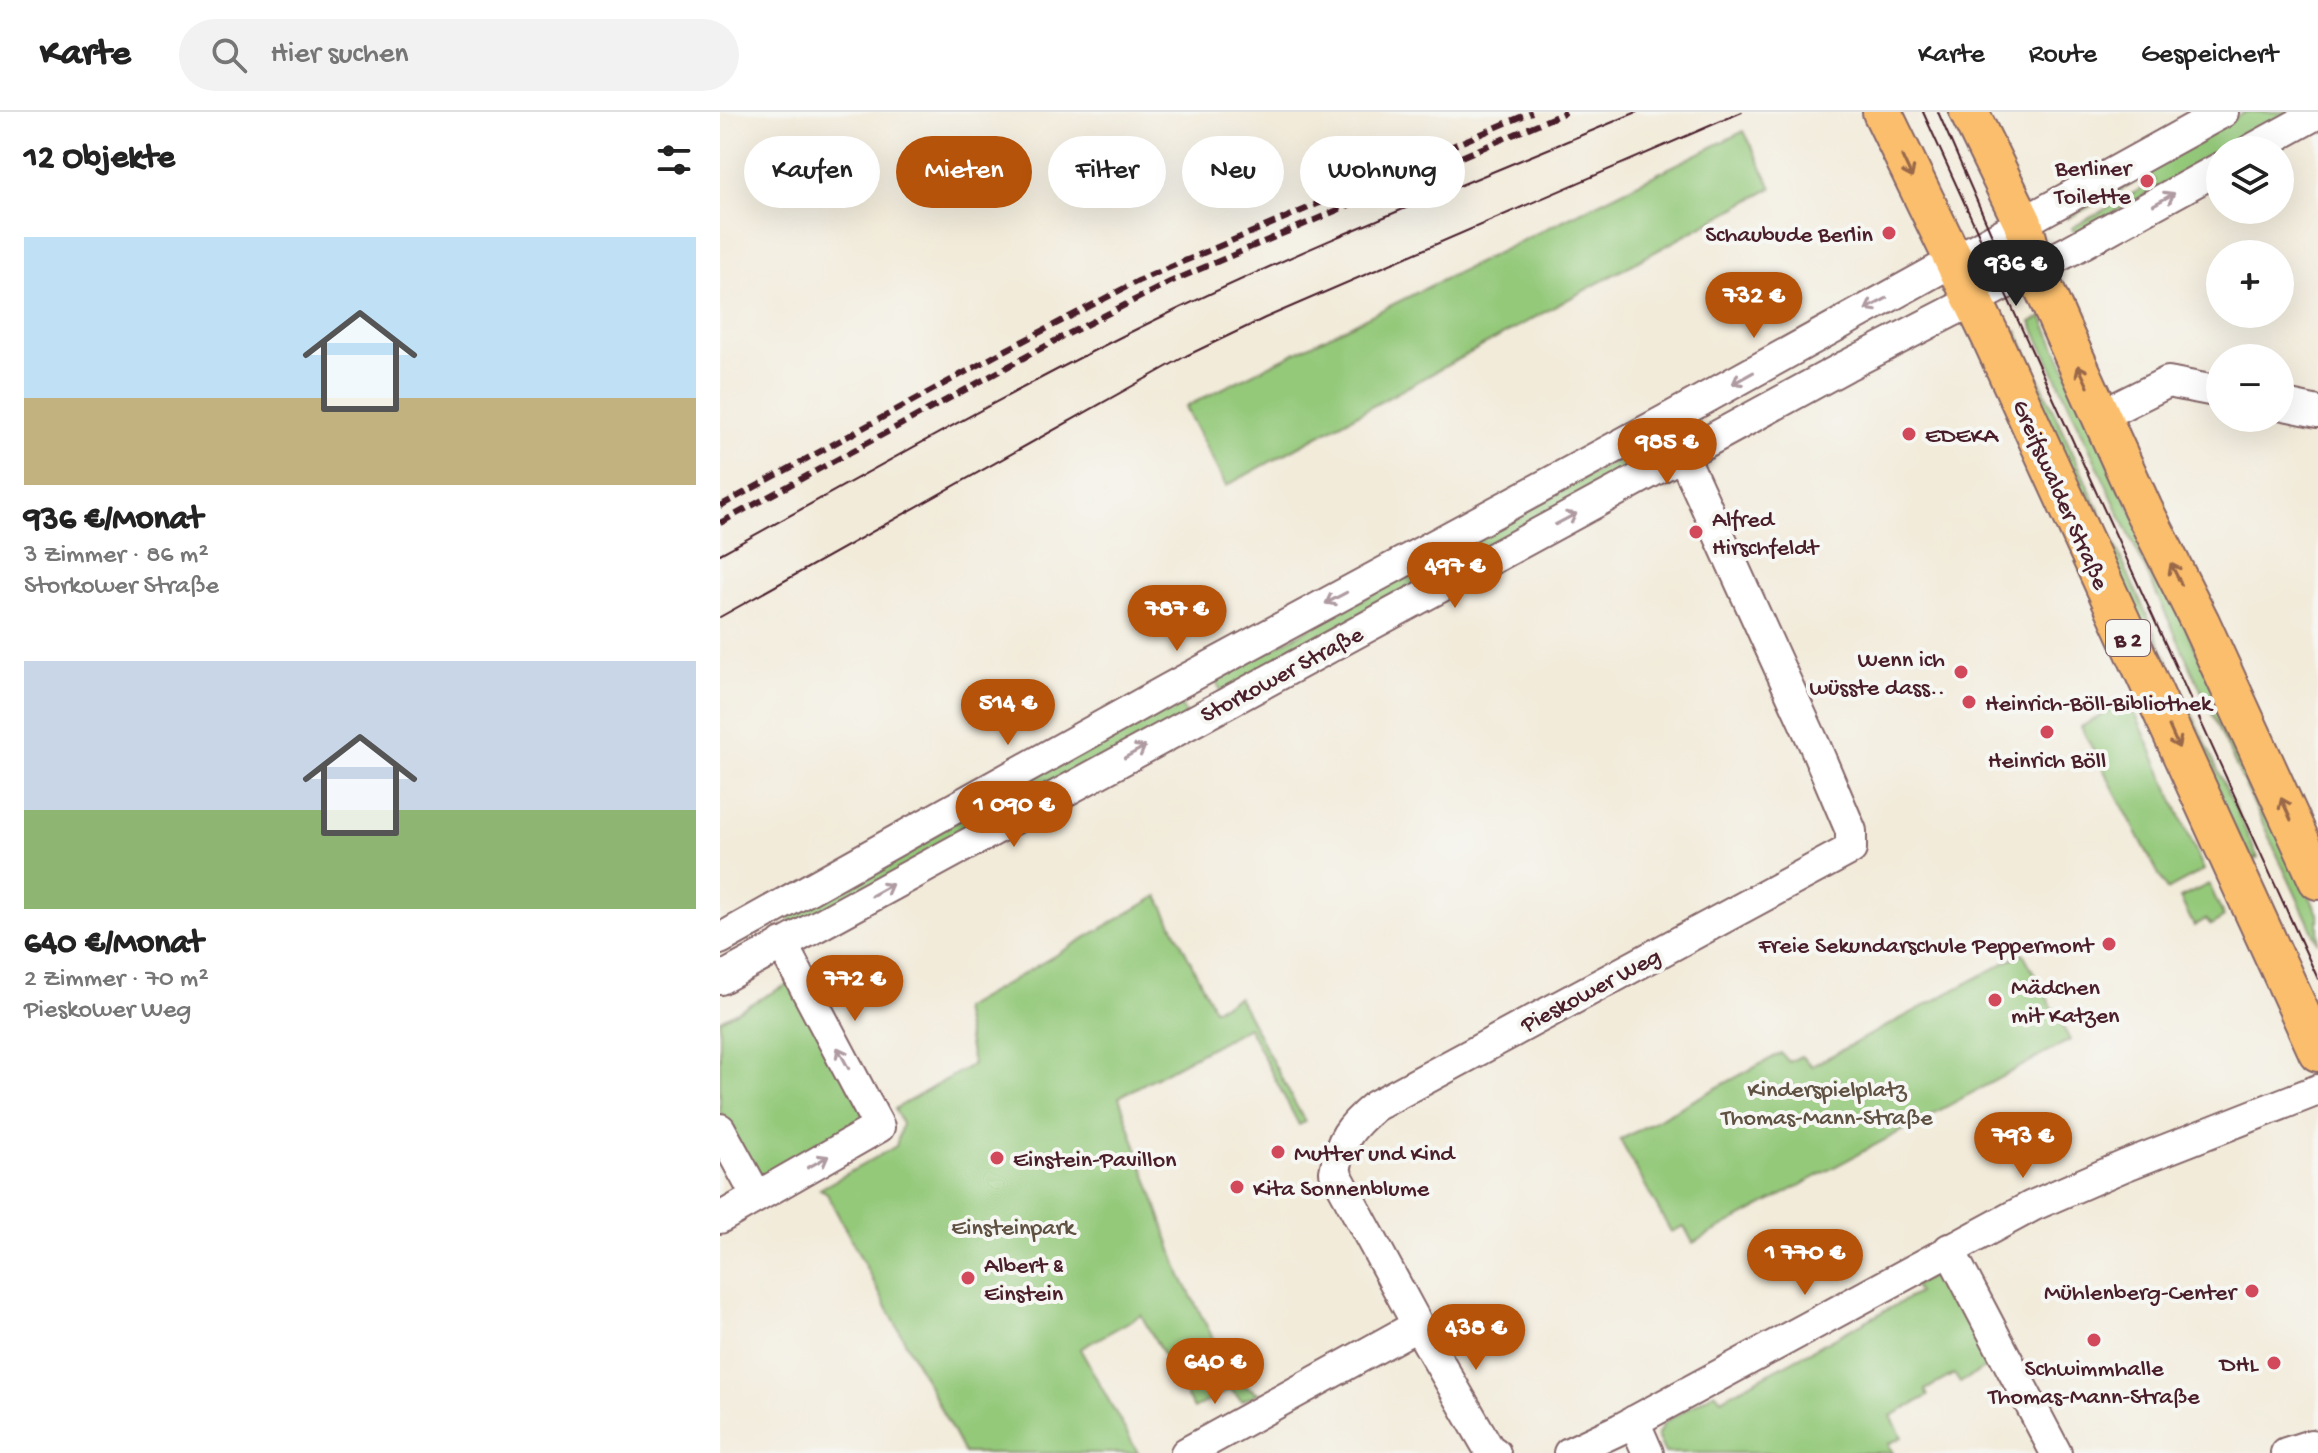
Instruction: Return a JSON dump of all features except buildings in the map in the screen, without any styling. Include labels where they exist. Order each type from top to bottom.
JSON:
[{"type":"main road","name":"Greifswalder Straße","points":[[1882,112],[1973,299],[2318,1052]]},
{"type":"main road","points":[[1969,112],[2023,223],[2035,268],[2143,509],[2200,622],[2318,880]]},
{"type":"street","name":"Storkower Straße","points":[[720,939],[1168,689],[1666,420],[2223,112]]},
{"type":"street","points":[[2276,136],[2318,113]]},
{"type":"street","name":"Storkower Straße","points":[[720,979],[1683,455],[2206,176]]},
{"type":"street","points":[[2102,415],[2168,382],[2206,389]]},
{"type":"street","points":[[2294,407],[2318,412]]},
{"type":"street","name":"Pieskower Weg","points":[[1418,1325],[1335,1172],[1341,1144],[1351,1126],[1375,1106],[1851,849],[1851,831],[1815,746],[1666,420]]},
{"type":"street","points":[[720,1218],[879,1127],[782,944]]},
{"type":"street","points":[[1569,1453],[2032,1206],[2318,1090]]},
{"type":"street","points":[[720,1129],[756,1195]]},
{"type":"street","points":[[1949,1249],[2056,1453]]},
{"type":"street","points":[[1186,1453],[1418,1325],[1489,1449],[1495,1453]]},
{"type":"street","points":[[1634,1421],[1648,1453]]},
{"type":"street","points":[[2286,1453],[2311,1445],[2318,1447]]},
{"type":"green space","points":[[2246,112],[2299,112],[2254,136],[2206,136],[2206,162],[2075,234],[2072,228],[2155,181],[2151,174],[2067,219],[2065,215],[2131,173]]},
{"type":"green space","points":[[1744,131],[1772,188],[1226,486],[1185,407]]},
{"type":"green space","points":[[2042,317],[2318,914],[2318,943],[2031,322]]},
{"type":"green space","points":[[2017,331],[2258,858],[2246,864],[2004,337]]},
{"type":"green space","points":[[1652,441],[1661,458],[1224,696],[1215,680]]},
{"type":"green space","points":[[1177,698],[1188,718],[981,831],[969,812]]},
{"type":"green space","points":[[2129,699],[2204,870],[2167,890],[2081,727]]},
{"type":"green space","points":[[965,814],[975,835],[796,933],[786,912]]},
{"type":"green space","points":[[2209,884],[2224,917],[2211,925],[2206,919],[2194,926],[2180,898]]},
{"type":"green space","name":"Einsteinpark","points":[[1158,896],[1214,1009],[1238,997],[1305,1122],[1299,1125],[1248,1027],[1119,1097],[1181,1276],[1235,1381],[1259,1393],[1242,1401],[1230,1389],[1194,1409],[1141,1315],[1080,1349],[1138,1453],[964,1453],[826,1192],[820,1189],[896,1146],[902,1124],[895,1109],[973,1064],[962,1009]]},
{"type":"green space","name":"Kinderspielplatz Thomas-Mann-Straße","points":[[2023,953],[2070,1040],[1693,1243],[1684,1226],[1671,1232],[1620,1140],[1781,1053],[1789,1062],[1801,1056],[1812,1066]]},
{"type":"green space","points":[[792,982],[862,1110],[861,1126],[768,1177],[755,1172],[720,1111],[720,1020]]},
{"type":"green space","points":[[1932,1276],[1946,1281],[1990,1365],[1960,1383],[1954,1374],[1925,1390],[1928,1396],[1891,1416],[1902,1437],[1888,1444],[1893,1453],[1665,1453],[1657,1436],[1664,1423],[1715,1392],[1721,1399],[1918,1293],[1914,1286]]},
{"type":"tram line","points":[[720,554],[989,406],[1153,321],[1333,239],[1637,112]]},
{"type":"tram line","points":[[720,617],[1186,356],[1265,318],[1742,112]]},
{"type":"tram line","points":[[1923,112],[2318,979]]},
{"type":"tram line","points":[[1938,112],[2012,281]]},
{"type":"railway","points":[[720,506],[1138,281],[1532,112]]},
{"type":"railway","points":[[720,523],[1064,336],[1170,282],[1566,112]]},
{"type":"place","name":"Berliner Toilette","points":[[2147,181]]},
{"type":"place","name":"Schaubude Berlin","points":[[1889,233]]},
{"type":"place","name":"EDEKA","points":[[1909,434]]},
{"type":"place","name":"Alfred Hirschfeldt","points":[[1696,532]]},
{"type":"place","name":"Wenn ich wüsste dass..","points":[[1961,672]]},
{"type":"place","name":"Heinrich-Böll-Bibliothek","points":[[1969,702]]},
{"type":"place","name":"Heinrich Böll","points":[[2047,732]]},
{"type":"place","name":"Freie Sekundarschule Peppermont","points":[[2109,944]]},
{"type":"place","name":"Mädchen mit Katzen","points":[[1995,1000]]},
{"type":"place","name":"Mutter und Kind","points":[[1278,1152]]},
{"type":"place","name":"Einstein-Pavillon","points":[[997,1158]]},
{"type":"place","name":"Kita Sonnenblume","points":[[1237,1187]]},
{"type":"place","name":"Albert & Einstein","points":[[968,1278]]},
{"type":"place","name":"Mühlenberg-Center","points":[[2252,1291]]},
{"type":"place","name":"Schwimmhalle Thomas-Mann-Straße","points":[[2094,1340]]},
{"type":"place","name":"DHL","points":[[2274,1363]]}]
